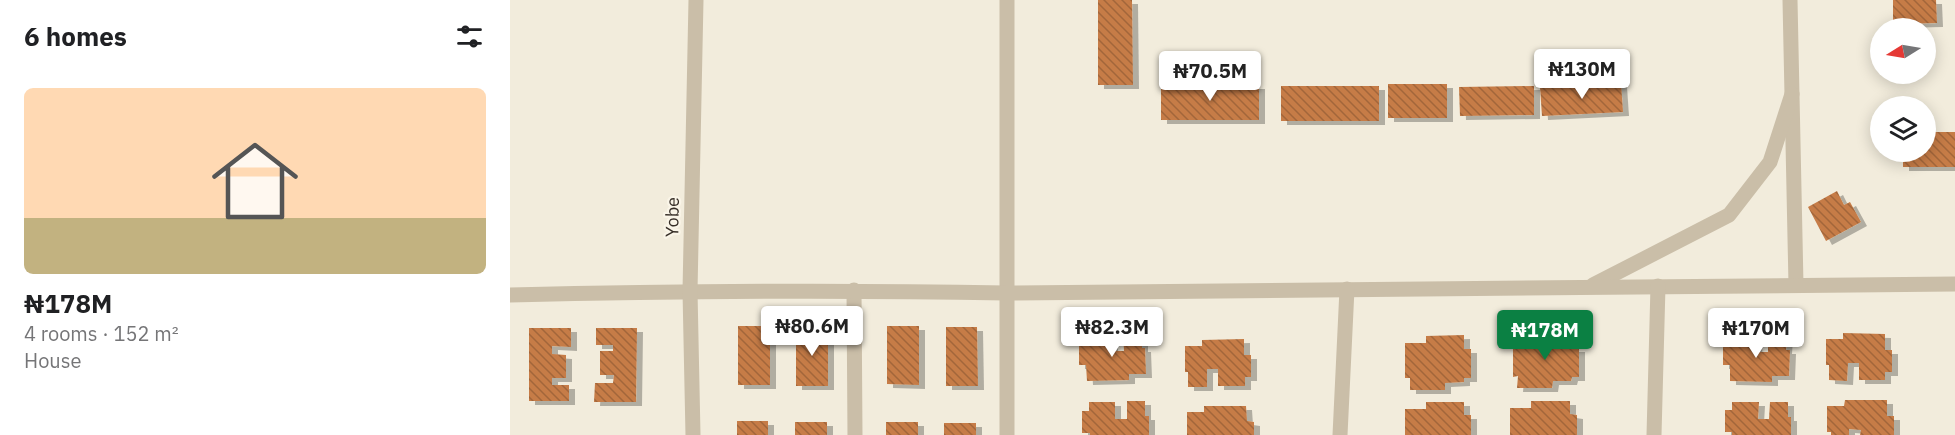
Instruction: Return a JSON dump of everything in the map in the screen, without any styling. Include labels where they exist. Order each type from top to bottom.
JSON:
[{"type":"street","name":"Yobe","points":[[693,435],[690,291],[696,0]]},
{"type":"street","points":[[1007,0],[1007,435]]},
{"type":"street","points":[[1790,0],[1796,285]]},
{"type":"street","points":[[1590,286],[1729,215],[1770,162],[1792,94]]},
{"type":"street","points":[[510,295],[690,291],[854,290],[1006,293],[1955,284]]},
{"type":"street","points":[[1654,435],[1658,286]]},
{"type":"street","points":[[1340,435],[1347,289]]},
{"type":"street","points":[[854,290],[855,435]]},
{"type":"building","points":[[1098,0],[1132,0],[1133,85],[1098,85]]},
{"type":"building","points":[[1893,0],[1936,0],[1937,23],[1936,18],[1893,18]]},
{"type":"building","points":[[1621,83],[1623,112],[1542,116],[1540,87]]},
{"type":"building","points":[[1388,84],[1447,84],[1447,118],[1388,118]]},
{"type":"building","points":[[1161,85],[1259,85],[1259,120],[1161,120]]},
{"type":"building","points":[[1281,86],[1379,86],[1379,121],[1281,121]]},
{"type":"building","points":[[1534,86],[1534,115],[1460,116],[1459,87]]},
{"type":"building","points":[[1936,132],[1955,132],[1955,167],[1903,167],[1903,162],[1936,162]]},
{"type":"building","points":[[1837,191],[1844,205],[1850,202],[1861,222],[1826,241],[1808,207]]},
{"type":"building","points":[[738,326],[770,326],[770,385],[738,385]]},
{"type":"building","points":[[887,326],[919,326],[919,385],[887,384]]},
{"type":"building","points":[[828,327],[828,386],[796,386],[796,328]]},
{"type":"building","points":[[946,327],[977,327],[978,386],[946,386]]},
{"type":"building","points":[[529,328],[571,328],[571,347],[552,346],[552,354],[566,355],[566,378],[552,378],[552,385],[569,385],[569,401],[529,401]]},
{"type":"building","points":[[596,328],[637,328],[636,402],[594,402],[595,383],[613,383],[614,375],[600,375],[600,351],[613,351],[613,345],[596,345]]},
{"type":"building","points":[[1123,333],[1142,333],[1146,374],[1129,374],[1129,380],[1087,381],[1086,365],[1079,365],[1079,343],[1086,343],[1085,335],[1112,334],[1112,351],[1124,351]]},
{"type":"building","points":[[1843,333],[1885,334],[1885,350],[1892,350],[1892,372],[1885,372],[1885,380],[1859,380],[1859,363],[1848,363],[1847,381],[1829,380],[1829,365],[1826,365],[1826,339],[1843,339]]},
{"type":"building","points":[[1534,334],[1572,334],[1572,348],[1579,348],[1579,377],[1572,377],[1571,381],[1553,381],[1552,388],[1517,388],[1518,376],[1513,377],[1513,341],[1534,341]]},
{"type":"building","points":[[1464,335],[1464,349],[1471,349],[1471,378],[1464,378],[1464,382],[1445,383],[1445,390],[1410,390],[1410,378],[1405,378],[1405,343],[1426,343],[1426,336]]},
{"type":"building","points":[[1730,335],[1757,335],[1756,352],[1768,352],[1768,335],[1787,335],[1786,350],[1790,350],[1789,376],[1772,376],[1772,382],[1730,381],[1730,365],[1723,365],[1723,343],[1730,344]]},
{"type":"building","points":[[1244,339],[1244,355],[1251,355],[1251,377],[1245,377],[1245,386],[1218,386],[1218,369],[1207,369],[1207,387],[1188,387],[1188,372],[1185,372],[1185,346],[1202,346],[1202,340]]},
{"type":"building","points":[[1845,400],[1887,400],[1887,416],[1894,416],[1894,435],[1860,435],[1861,430],[1849,429],[1849,435],[1831,435],[1831,432],[1827,432],[1827,406],[1844,406]]},
{"type":"building","points":[[1127,401],[1145,401],[1145,416],[1149,416],[1149,435],[1082,433],[1082,411],[1089,411],[1089,402],[1115,402],[1115,419],[1127,419]]},
{"type":"building","points":[[1531,401],[1570,401],[1570,414],[1577,415],[1577,435],[1510,435],[1510,408],[1531,408]]},
{"type":"building","points":[[1426,402],[1464,402],[1464,415],[1471,415],[1471,435],[1405,435],[1405,409],[1426,409]]},
{"type":"building","points":[[1732,402],[1759,402],[1758,419],[1769,419],[1770,402],[1788,402],[1791,435],[1732,435],[1732,432],[1725,432],[1725,410],[1732,410]]},
{"type":"building","points":[[1204,406],[1246,406],[1247,421],[1254,422],[1254,435],[1187,435],[1187,412],[1204,412]]},
{"type":"building","points":[[737,421],[768,421],[768,435],[737,435]]},
{"type":"building","points":[[795,422],[827,422],[827,435],[795,435]]},
{"type":"building","points":[[886,422],[918,422],[918,435],[886,435]]},
{"type":"building","points":[[944,423],[976,423],[976,435],[944,435]]}]
